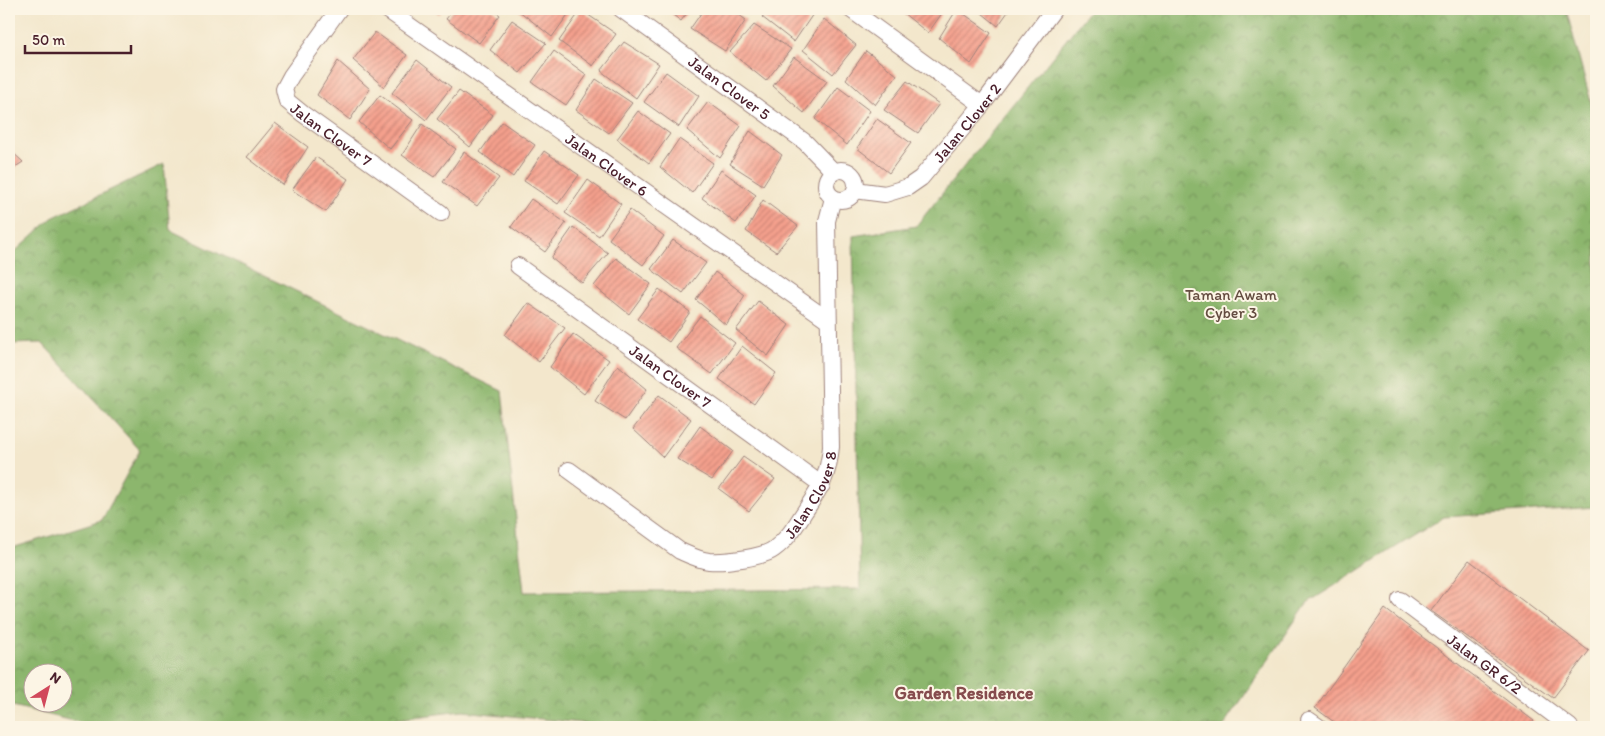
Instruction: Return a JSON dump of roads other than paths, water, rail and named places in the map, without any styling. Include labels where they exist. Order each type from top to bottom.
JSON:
[{"type":"street","name":"Jalan Clover 7","points":[[339,9],[291,76],[284,89],[287,101],[441,213]]},
{"type":"street","name":"Jalan Clover 6","points":[[386,9],[828,320]]},
{"type":"street","name":"Jalan Clover 5","points":[[621,9],[804,142],[834,172]]},
{"type":"street","points":[[850,9],[982,105]]},
{"type":"street","name":"Jalan Clover 2","points":[[855,190],[886,194],[908,187],[921,178],[982,105],[1054,9]]},
{"type":"street","points":[[839,170],[849,172],[855,180],[855,190],[846,200],[833,198],[827,192],[827,178],[834,172],[839,170]]},
{"type":"street","name":"Jalan Clover 8","points":[[569,470],[680,551],[694,557],[709,561],[754,558],[772,551],[788,537],[822,485],[829,464],[831,447],[827,221],[833,198]]},
{"type":"street","name":"Jalan Clover 7","points":[[518,266],[822,485]]},
{"type":"street","name":"Jalan GR 6/2","points":[[1400,600],[1567,726]]},
{"type":"district","name":"Garden Residence","points":[[964,693]]},
{"type":"park label","name":"Taman Awam Cyber 3","points":[[1231,303]]}]
